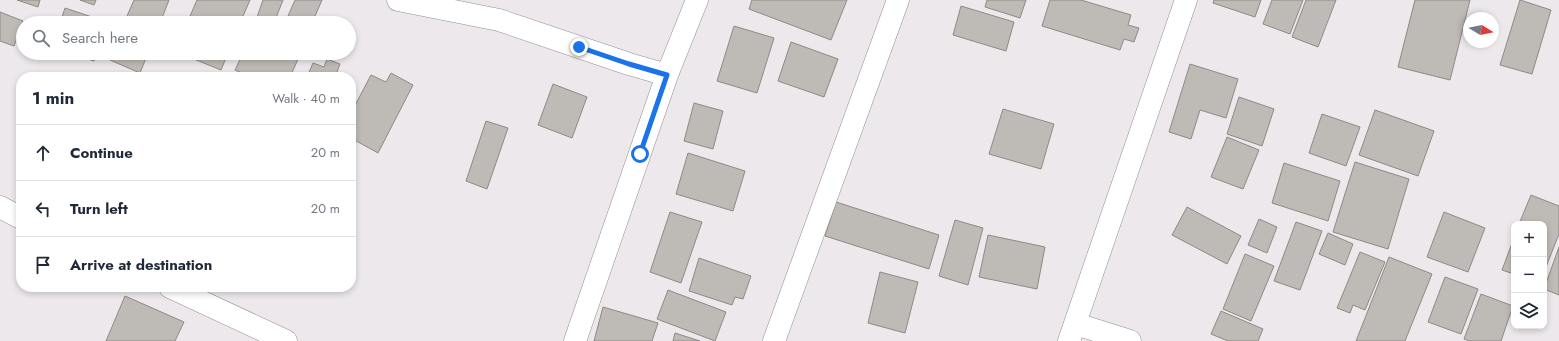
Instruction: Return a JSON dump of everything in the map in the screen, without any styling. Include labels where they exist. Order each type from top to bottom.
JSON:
[{"type":"street","points":[[398,0],[499,20],[629,64],[667,75]]},
{"type":"street","points":[[575,341],[667,75],[696,0]]},
{"type":"street","points":[[774,341],[898,0]]},
{"type":"street","points":[[1130,341],[1072,332],[1186,0]]},
{"type":"street","points":[[0,208],[16,216]]},
{"type":"street","points":[[181,292],[286,341]]},
{"type":"building","points":[[17,0],[40,0],[38,7]]},
{"type":"building","points":[[80,0],[96,0],[94,5]]},
{"type":"building","points":[[134,0],[169,0],[163,16],[127,16]]},
{"type":"building","points":[[197,0],[250,0],[243,16],[190,16]]},
{"type":"building","points":[[263,0],[283,0],[277,16],[257,16]]},
{"type":"building","points":[[295,0],[322,0],[315,16],[288,16]]},
{"type":"building","points":[[752,0],[847,0],[831,40],[749,9]]},
{"type":"building","points":[[987,0],[1026,0],[1020,18],[985,7]]},
{"type":"building","points":[[1050,0],[1081,0],[1131,15],[1128,25],[1139,28],[1134,42],[1124,39],[1120,50],[1042,26]]},
{"type":"building","points":[[1214,0],[1261,0],[1255,17],[1213,3]]},
{"type":"building","points":[[1272,0],[1303,0],[1290,34],[1263,24]]},
{"type":"building","points":[[1306,0],[1336,0],[1318,47],[1292,37]]},
{"type":"building","points":[[1415,0],[1470,0],[1467,12],[1463,12],[1463,28],[1450,80],[1398,67]]},
{"type":"building","points":[[1520,0],[1551,10],[1532,74],[1500,65]]},
{"type":"building","points":[[961,6],[1014,22],[1006,51],[953,35]]},
{"type":"building","points":[[65,8],[89,16],[62,16]]},
{"type":"building","points":[[0,12],[16,18],[16,40],[14,46],[0,41]]},
{"type":"building","points":[[734,26],[774,38],[757,93],[717,81]]},
{"type":"building","points":[[791,42],[838,59],[824,97],[778,81]]},
{"type":"building","points":[[110,60],[145,60],[140,72]]},
{"type":"building","points":[[196,60],[225,60],[221,70]]},
{"type":"building","points":[[240,60],[298,60],[292,72],[240,72],[235,70]]},
{"type":"building","points":[[327,60],[340,64],[337,72],[309,72],[313,63],[324,67]]},
{"type":"building","points":[[1190,64],[1238,79],[1226,118],[1200,110],[1191,139],[1169,132]]},
{"type":"building","points":[[391,73],[413,85],[378,153],[356,141],[356,104],[371,75],[386,82]]},
{"type":"building","points":[[553,84],[587,97],[572,138],[538,125]]},
{"type":"building","points":[[1239,97],[1274,109],[1262,146],[1227,134]]},
{"type":"building","points":[[694,103],[723,111],[713,149],[684,141]]},
{"type":"building","points":[[1003,109],[1054,124],[1041,169],[989,154]]},
{"type":"building","points":[[1375,110],[1434,131],[1418,176],[1359,155]]},
{"type":"building","points":[[1322,114],[1360,127],[1346,166],[1309,153]]},
{"type":"building","points":[[486,121],[508,128],[487,189],[466,181]]},
{"type":"building","points":[[1227,137],[1259,150],[1243,189],[1211,177]]},
{"type":"building","points":[[688,153],[745,171],[733,211],[676,194]]},
{"type":"building","points":[[1355,162],[1409,179],[1388,249],[1333,232]]},
{"type":"building","points":[[1284,163],[1340,181],[1328,221],[1272,203]]},
{"type":"building","points":[[1531,195],[1559,206],[1559,234],[1547,264],[1547,221],[1520,221]]},
{"type":"building","points":[[836,202],[939,235],[929,269],[825,236]]},
{"type":"building","points":[[1187,207],[1241,236],[1227,264],[1172,235]]},
{"type":"building","points":[[670,212],[702,222],[681,283],[650,272]]},
{"type":"building","points":[[1444,212],[1485,228],[1468,272],[1427,257]]},
{"type":"building","points":[[1259,219],[1277,227],[1267,253],[1248,245]]},
{"type":"building","points":[[955,220],[983,228],[968,285],[939,276]]},
{"type":"building","points":[[1296,222],[1322,231],[1300,290],[1274,281]]},
{"type":"building","points":[[1328,233],[1353,244],[1345,265],[1319,254]]},
{"type":"building","points":[[988,235],[1045,247],[1037,289],[979,277]]},
{"type":"building","points":[[1511,246],[1511,273],[1502,270]]},
{"type":"building","points":[[1559,247],[1559,295],[1547,290],[1547,281]]},
{"type":"building","points":[[1360,252],[1385,262],[1365,310],[1353,305],[1350,313],[1337,308]]},
{"type":"building","points":[[1245,254],[1274,266],[1251,321],[1223,309]]},
{"type":"building","points":[[1389,257],[1432,274],[1405,341],[1356,341]]},
{"type":"building","points":[[699,258],[751,276],[743,299],[735,297],[732,305],[689,291]]},
{"type":"building","points":[[880,272],[918,282],[905,333],[868,323]]},
{"type":"building","points":[[1445,277],[1478,289],[1461,334],[1428,322]]},
{"type":"building","points":[[668,290],[726,312],[715,341],[657,319]]},
{"type":"building","points":[[1481,294],[1511,305],[1511,312],[1501,341],[1469,341],[1464,339]]},
{"type":"building","points":[[125,296],[184,322],[175,341],[106,341]]},
{"type":"building","points":[[603,307],[658,323],[652,341],[594,341]]},
{"type":"building","points":[[1221,311],[1263,329],[1258,341],[1228,341],[1211,334]]},
{"type":"building","points":[[675,333],[700,341],[673,341]]},
{"type":"route","points":[[579,47],[667,75],[640,154]]}]
